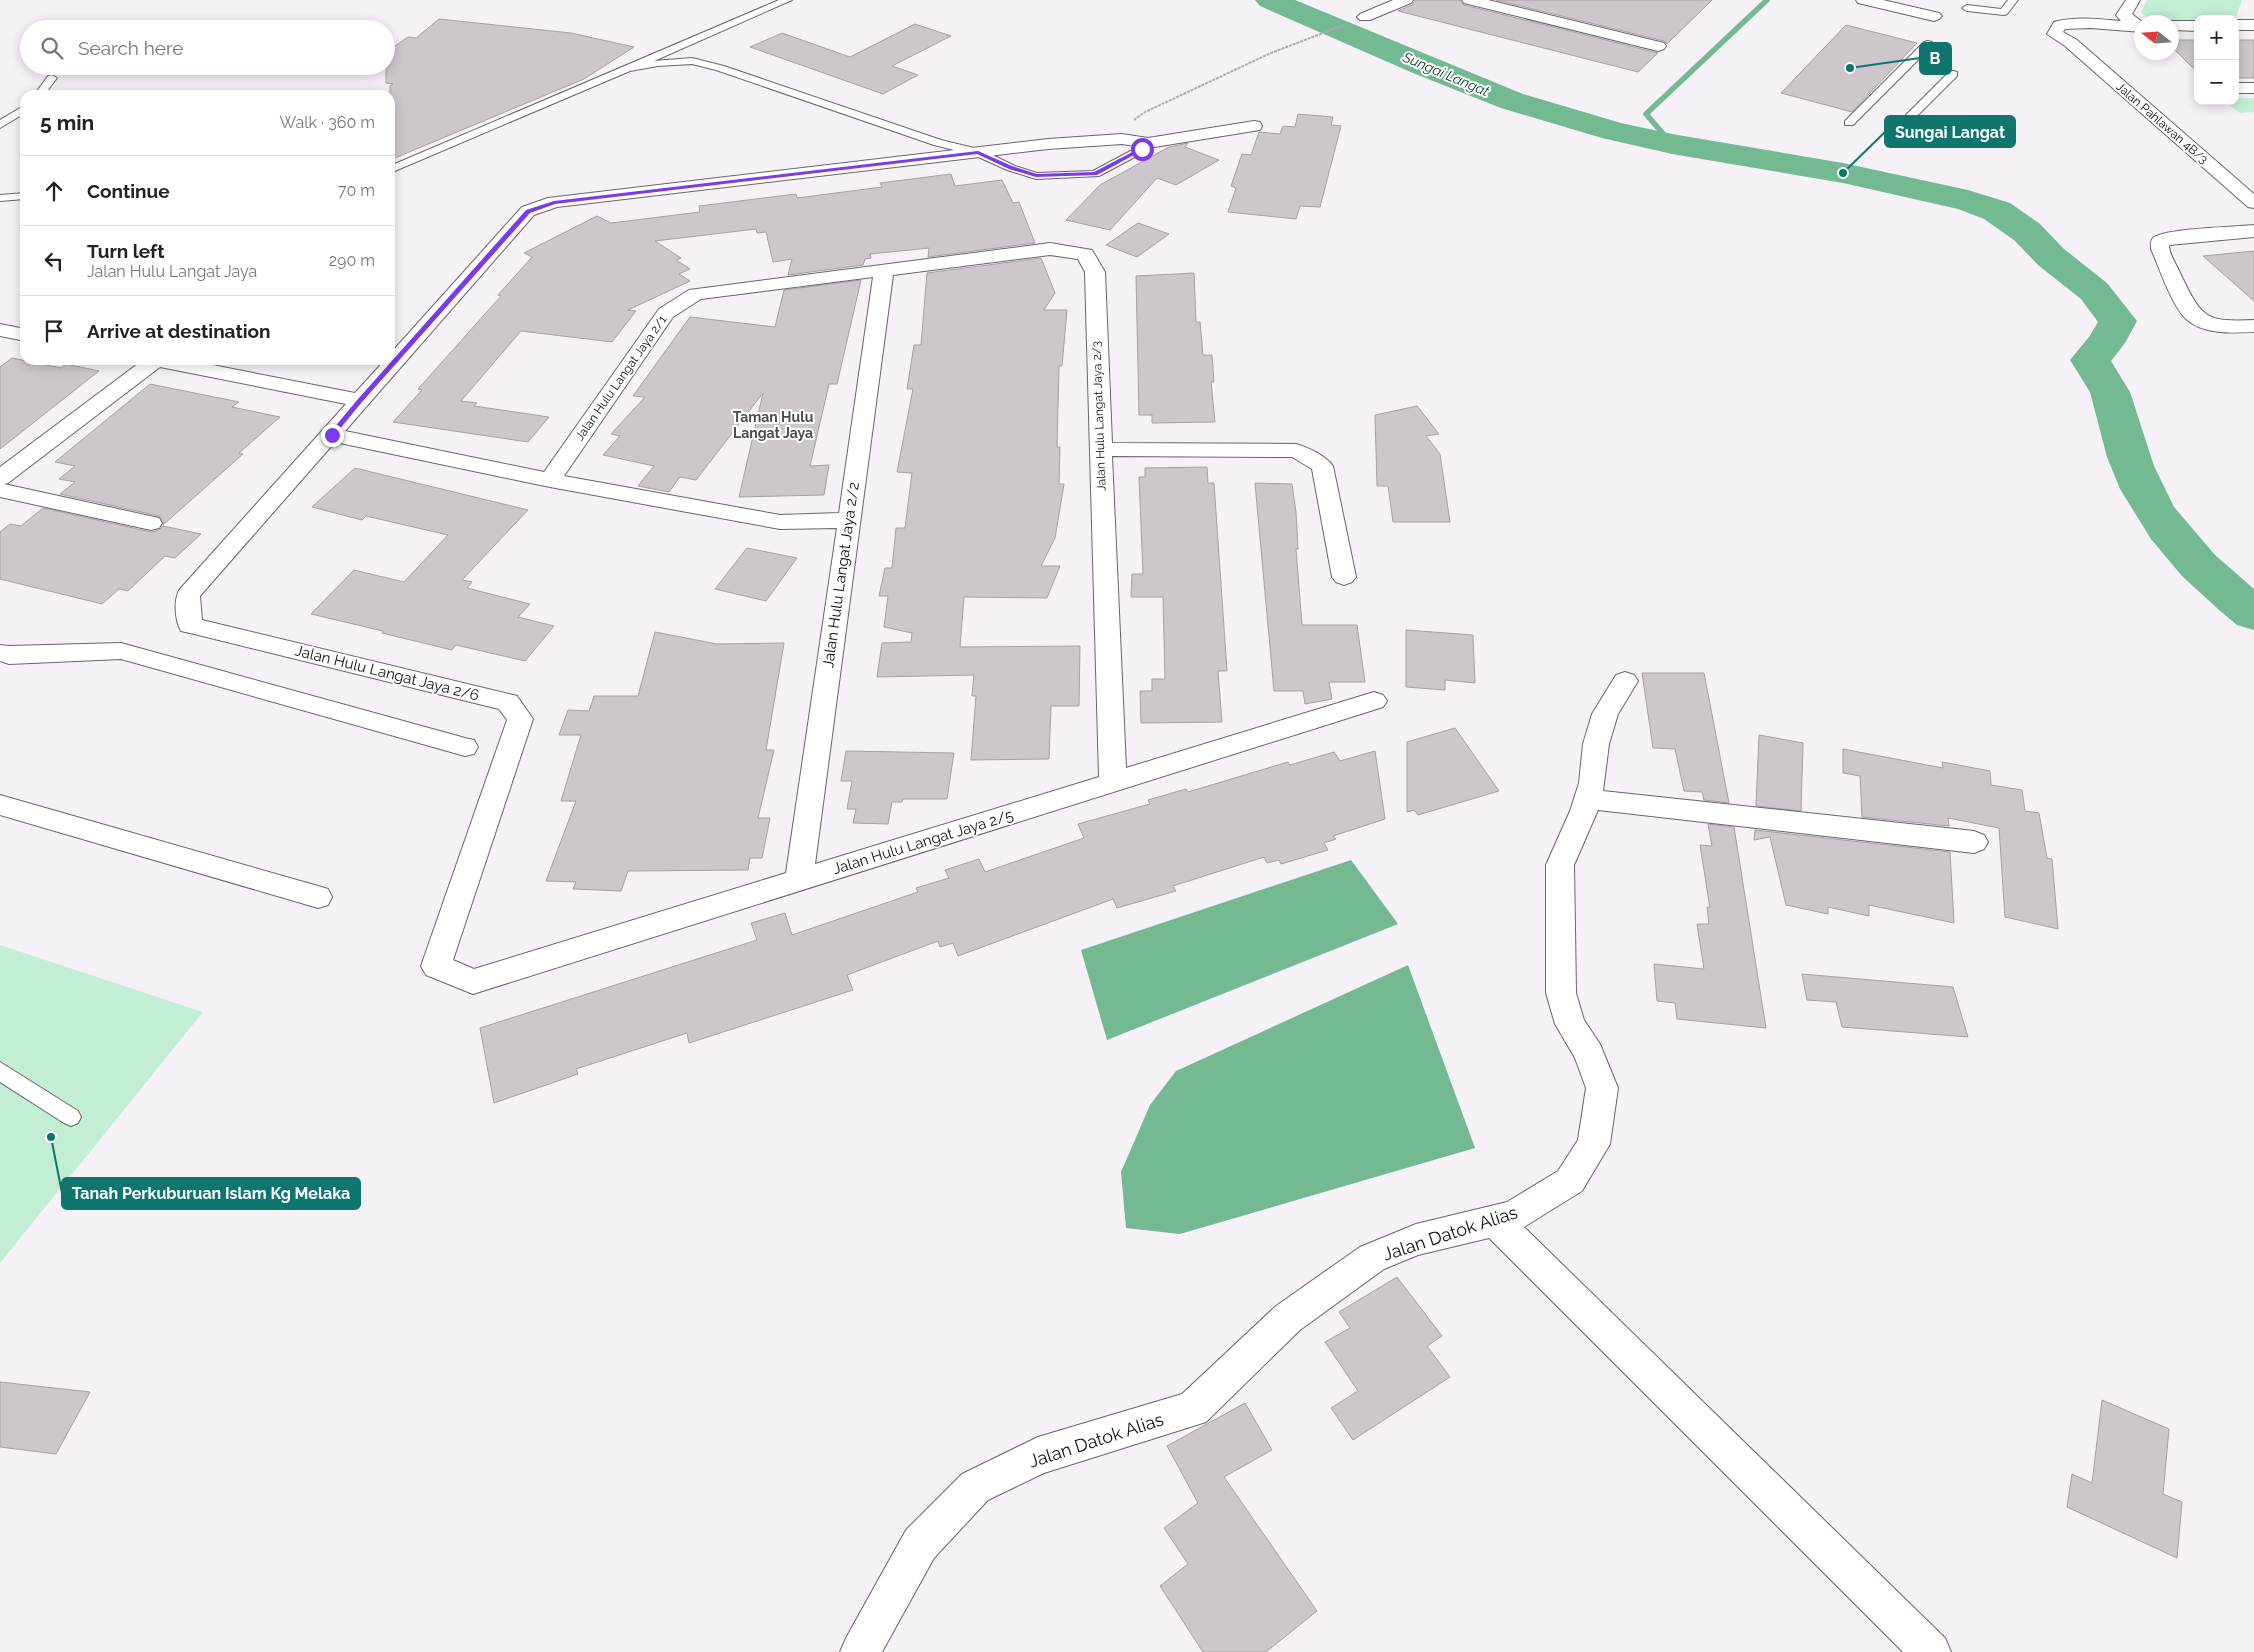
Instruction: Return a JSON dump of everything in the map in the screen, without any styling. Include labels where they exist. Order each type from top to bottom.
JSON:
[{"type":"street","points":[[1365,17],[1406,0]]},
{"type":"street","points":[[1469,0],[1658,46]]},
{"type":"street","points":[[1511,10],[1540,0]]},
{"type":"street","points":[[1862,0],[1934,16]]},
{"type":"street","points":[[2133,0],[2124,15],[2134,26]]},
{"type":"street","points":[[2239,25],[2254,25]]},
{"type":"street","points":[[2179,26],[2194,26]]},
{"type":"street","name":"Jalan Pahlawan 4B/3","points":[[2134,27],[2075,33],[2071,43],[2254,203]]},
{"type":"street","points":[[2239,88],[2254,88]]},
{"type":"street","points":[[395,361],[528,212],[554,202],[978,152],[1107,139],[1133,139],[1148,143],[1254,126]]},
{"type":"street","points":[[2254,231],[2168,238],[2160,242],[2160,249],[2192,315],[2207,323],[2229,327],[2254,326]]},
{"type":"street","name":"Jalan Hulu Langat Jaya 2/3","points":[[884,270],[1050,249],[1085,254],[1095,272],[1112,783]]},
{"type":"street","name":"Jalan Hulu Langat Jaya 2/1","points":[[550,480],[666,313],[696,294],[884,270]]},
{"type":"street","name":"Jalan Hulu Langat Jaya 2/2","points":[[799,881],[884,270]]},
{"type":"street","points":[[0,330],[20,334]]},
{"type":"street","points":[[0,478],[149,365]]},
{"type":"street","points":[[182,365],[360,400]]},
{"type":"street","points":[[391,365],[332,435],[550,480],[780,522],[848,520]]},
{"type":"street","name":"Jalan Hulu Langat Jaya 2/6","points":[[332,435],[188,595],[190,625],[508,702],[520,719],[436,966],[473,982]]},
{"type":"street","points":[[1100,448],[1296,451],[1322,466],[1344,577]]},
{"type":"street","points":[[0,490],[151,523]]},
{"type":"street","points":[[0,653],[9,656],[121,652],[465,747]]},
{"type":"street","name":"Jalan Datok Alias","points":[[860,1652],[920,1544],[975,1487],[1038,1456],[1193,1409],[1288,1318],[1372,1258],[1416,1240],[1514,1216],[1570,1182],[1594,1144],[1602,1088],[1589,1053],[1570,1024],[1561,993],[1560,865],[1592,784],[1596,744],[1605,714],[1625,681]]},
{"type":"street","name":"Jalan Hulu Langat Jaya 2/5","points":[[473,982],[1374,702]]},
{"type":"street","points":[[1587,799],[1974,842]]},
{"type":"street","points":[[0,805],[318,897]]},
{"type":"street","points":[[1495,1221],[1931,1652]]},
{"type":"lane","points":[[395,168],[786,0]]},
{"type":"lane","points":[[1967,8],[2004,12],[2013,0]]},
{"type":"lane","points":[[1849,123],[1928,44]]},
{"type":"lane","points":[[624,69],[658,63],[692,61],[720,68],[938,143],[978,152],[1011,168],[1036,176],[1095,174],[1142,149],[1148,143]]},
{"type":"lane","points":[[1893,134],[1953,74]]},
{"type":"lane","points":[[43,90],[52,78]]},
{"type":"lane","points":[[0,124],[20,111]]},
{"type":"lane","points":[[0,198],[20,196]]},
{"type":"lane","points":[[0,1071],[71,1117]]},
{"type":"path","points":[[1107,139],[1146,112],[1271,53],[1365,17]]},
{"type":"shaded area","points":[[2147,0],[2242,0],[2237,15],[2194,15],[2194,20],[2179,20],[2179,15],[2144,15],[2141,12]]},
{"type":"shaded area","points":[[2239,98],[2254,98],[2254,112],[2240,113],[2229,105],[2239,105]]},
{"type":"shaded area","points":[[1351,860],[1398,924],[1107,1040],[1081,950]]},
{"type":"shaded area","points":[[0,945],[203,1012],[0,1263]]},
{"type":"shaded area","points":[[1408,965],[1475,1148],[1180,1234],[1126,1228],[1121,1172],[1150,1105],[1176,1071]]},
{"type":"building","points":[[1415,0],[1460,0],[1464,5],[1658,53],[1638,72],[1398,11],[1412,5]]},
{"type":"building","points":[[1496,0],[1712,0],[1667,44],[1664,41]]},
{"type":"building","points":[[439,19],[571,33],[634,47],[584,79],[395,158],[395,90],[390,90],[390,86],[393,84],[386,83],[386,75],[395,75],[395,46],[408,37],[416,38]]},
{"type":"building","points":[[915,24],[951,36],[892,66],[918,75],[883,94],[750,47],[782,33],[850,57]]},
{"type":"building","points":[[1846,25],[1917,43],[1852,112],[1781,93]]},
{"type":"building","points":[[2179,40],[2194,40],[2194,69],[2179,54]]},
{"type":"building","points":[[2239,40],[2254,40],[2254,78],[2239,78]]},
{"type":"building","points":[[1298,114],[1333,117],[1331,125],[1341,126],[1320,207],[1300,206],[1296,219],[1228,212],[1236,188],[1231,186],[1242,154],[1251,155],[1259,132],[1280,134],[1283,126],[1295,127]]},
{"type":"building","points":[[1188,143],[1185,147],[1219,160],[1176,185],[1157,178],[1110,230],[1066,220],[1100,185],[1169,147]]},
{"type":"building","points":[[951,174],[955,186],[1002,180],[1013,203],[1019,202],[1035,243],[928,257],[929,248],[870,254],[871,258],[865,259],[863,265],[788,275],[792,259],[773,262],[766,232],[757,233],[756,229],[655,241],[681,258],[676,260],[690,269],[679,274],[690,281],[628,310],[636,311],[612,342],[521,331],[461,401],[477,403],[474,406],[549,417],[528,442],[393,422],[422,390],[418,389],[501,296],[498,295],[532,257],[524,253],[597,216],[611,223],[700,212],[699,206],[796,194],[797,198],[882,187],[880,183]]},
{"type":"building","points":[[1138,223],[1169,234],[1137,257],[1106,245]]},
{"type":"building","points":[[2254,251],[2254,301],[2203,256]]},
{"type":"building","points":[[1041,258],[1055,293],[1044,310],[1067,310],[1062,366],[1059,366],[1057,447],[1060,447],[1059,484],[1064,484],[1055,538],[1041,566],[1060,566],[1047,598],[964,597],[960,647],[1080,646],[1079,706],[1051,706],[1049,759],[971,760],[976,696],[972,696],[974,675],[877,677],[882,643],[911,642],[912,633],[884,627],[888,596],[879,596],[885,568],[892,568],[896,528],[905,528],[912,473],[897,472],[913,389],[907,389],[914,345],[921,345],[927,273]]},
{"type":"building","points":[[1194,273],[1196,322],[1200,322],[1203,355],[1212,355],[1214,382],[1211,382],[1215,422],[1152,423],[1152,415],[1139,415],[1136,276]]},
{"type":"building","points":[[861,280],[837,384],[829,384],[810,466],[829,465],[824,495],[739,497],[763,393],[696,480],[680,477],[669,492],[638,486],[654,466],[603,455],[620,436],[611,434],[645,397],[633,396],[690,317],[775,327],[784,290]]},
{"type":"building","points":[[12,358],[20,360],[20,365],[46,365],[61,368],[65,365],[71,365],[99,371],[0,449],[0,367]]},
{"type":"building","points":[[150,384],[239,402],[232,407],[280,417],[239,453],[243,454],[163,525],[164,522],[159,516],[60,494],[75,482],[59,479],[75,466],[55,462]]},
{"type":"building","points":[[1417,406],[1439,434],[1426,436],[1440,454],[1450,522],[1393,522],[1388,486],[1377,486],[1375,415]]},
{"type":"building","points":[[1207,467],[1208,483],[1214,483],[1227,671],[1218,671],[1222,722],[1141,723],[1140,691],[1152,691],[1152,679],[1165,679],[1163,597],[1131,597],[1132,574],[1143,574],[1139,477],[1145,477],[1145,468]]},
{"type":"building","points":[[355,468],[528,510],[462,580],[472,582],[467,588],[530,604],[518,617],[554,626],[525,661],[456,645],[452,650],[311,614],[354,570],[404,582],[448,535],[366,516],[362,520],[312,507]]},
{"type":"building","points":[[1255,483],[1292,484],[1296,512],[1298,549],[1296,549],[1302,625],[1357,625],[1365,682],[1329,682],[1332,699],[1305,704],[1303,691],[1274,691]]},
{"type":"building","points":[[43,508],[151,532],[159,530],[163,526],[201,534],[175,558],[165,556],[128,591],[119,589],[102,604],[0,579],[0,532],[10,524],[21,526]]},
{"type":"building","points":[[747,548],[797,558],[766,601],[715,589]]},
{"type":"building","points":[[1406,630],[1473,635],[1475,683],[1445,680],[1445,690],[1406,687]]},
{"type":"building","points":[[655,632],[717,644],[784,643],[766,750],[774,750],[758,818],[770,818],[762,858],[750,858],[748,870],[628,871],[621,891],[573,889],[576,882],[546,881],[576,801],[561,801],[581,735],[559,735],[568,710],[589,711],[594,696],[638,696]]},
{"type":"building","points":[[1642,673],[1704,673],[1729,803],[1704,800],[1702,792],[1684,791],[1675,749],[1653,748]]},
{"type":"building","points":[[1455,728],[1499,791],[1418,815],[1414,810],[1407,812],[1407,742]]},
{"type":"building","points":[[1759,735],[1803,743],[1801,811],[1756,806]]},
{"type":"building","points":[[1843,749],[1943,768],[1942,762],[1990,771],[1991,785],[2022,790],[2025,811],[2039,813],[2047,858],[2052,859],[2058,929],[2005,917],[1999,828],[1948,818],[1949,826],[1862,817],[1860,776],[1843,773]]},
{"type":"building","points":[[846,751],[954,753],[947,799],[903,799],[902,802],[892,802],[888,824],[853,823],[856,809],[847,809],[852,781],[841,781]]},
{"type":"building","points":[[1375,751],[1385,819],[1333,836],[1336,839],[1324,843],[1328,850],[1281,864],[1279,860],[1267,863],[1264,857],[1173,886],[1176,891],[1117,908],[1113,899],[958,956],[953,943],[940,947],[938,941],[847,975],[853,990],[689,1043],[687,1033],[576,1069],[578,1074],[494,1103],[480,1028],[757,940],[751,923],[785,913],[792,935],[918,892],[916,888],[949,878],[945,870],[979,859],[985,872],[1084,838],[1078,824],[1150,804],[1148,800],[1186,789],[1188,792],[1288,762],[1290,765],[1334,752],[1340,761]]},
{"type":"building","points":[[1708,824],[1734,827],[1766,1028],[1677,1019],[1675,1003],[1657,1001],[1654,964],[1704,969],[1697,924],[1709,924],[1707,907],[1710,908],[1700,845],[1712,846]]},
{"type":"building","points":[[1755,830],[1950,852],[1954,923],[1869,905],[1869,916],[1828,907],[1828,914],[1786,905],[1770,837],[1754,840]]},
{"type":"building","points":[[1802,974],[1953,987],[1968,1037],[1842,1027],[1836,1002],[1807,1000]]},
{"type":"building","points":[[1397,1277],[1442,1336],[1427,1346],[1450,1377],[1353,1440],[1331,1408],[1358,1391],[1325,1342],[1350,1328],[1339,1312]]},
{"type":"building","points":[[0,1382],[90,1392],[56,1454],[0,1447]]},
{"type":"building","points":[[2102,1400],[2169,1429],[2163,1494],[2182,1502],[2177,1558],[2067,1507],[2072,1474],[2092,1483]]},
{"type":"building","points":[[1245,1403],[1272,1450],[1224,1477],[1317,1611],[1266,1652],[1203,1652],[1160,1586],[1188,1564],[1164,1528],[1198,1503],[1167,1446]]},
{"type":"waterway","name":"Sungai Langat","points":[[1270,0],[1424,66],[1512,101],[1614,131],[1672,144],[1843,173],[1968,201],[1997,211],[2027,232],[2051,257],[2094,291],[2118,321],[2105,343],[2090,360],[2110,392],[2129,457],[2142,489],[2153,510],[2182,548],[2216,582],[2254,614]]},
{"type":"waterway","points":[[1672,144],[1646,114],[1767,0]]},
{"type":"place","name":"B","points":[[1850,68]]},
{"type":"place","name":"Sungai Langat","points":[[1843,173]]},
{"type":"place","name":"Tanah Perkuburuan Islam Kg Melaka","points":[[51,1137]]},
{"type":"district","name":"Taman Hulu Langat Jaya","points":[[773,426]]},
{"type":"route","points":[[332,435],[360,400],[528,212],[554,202],[978,152],[1011,168],[1036,176],[1095,174],[1142,149]]}]
